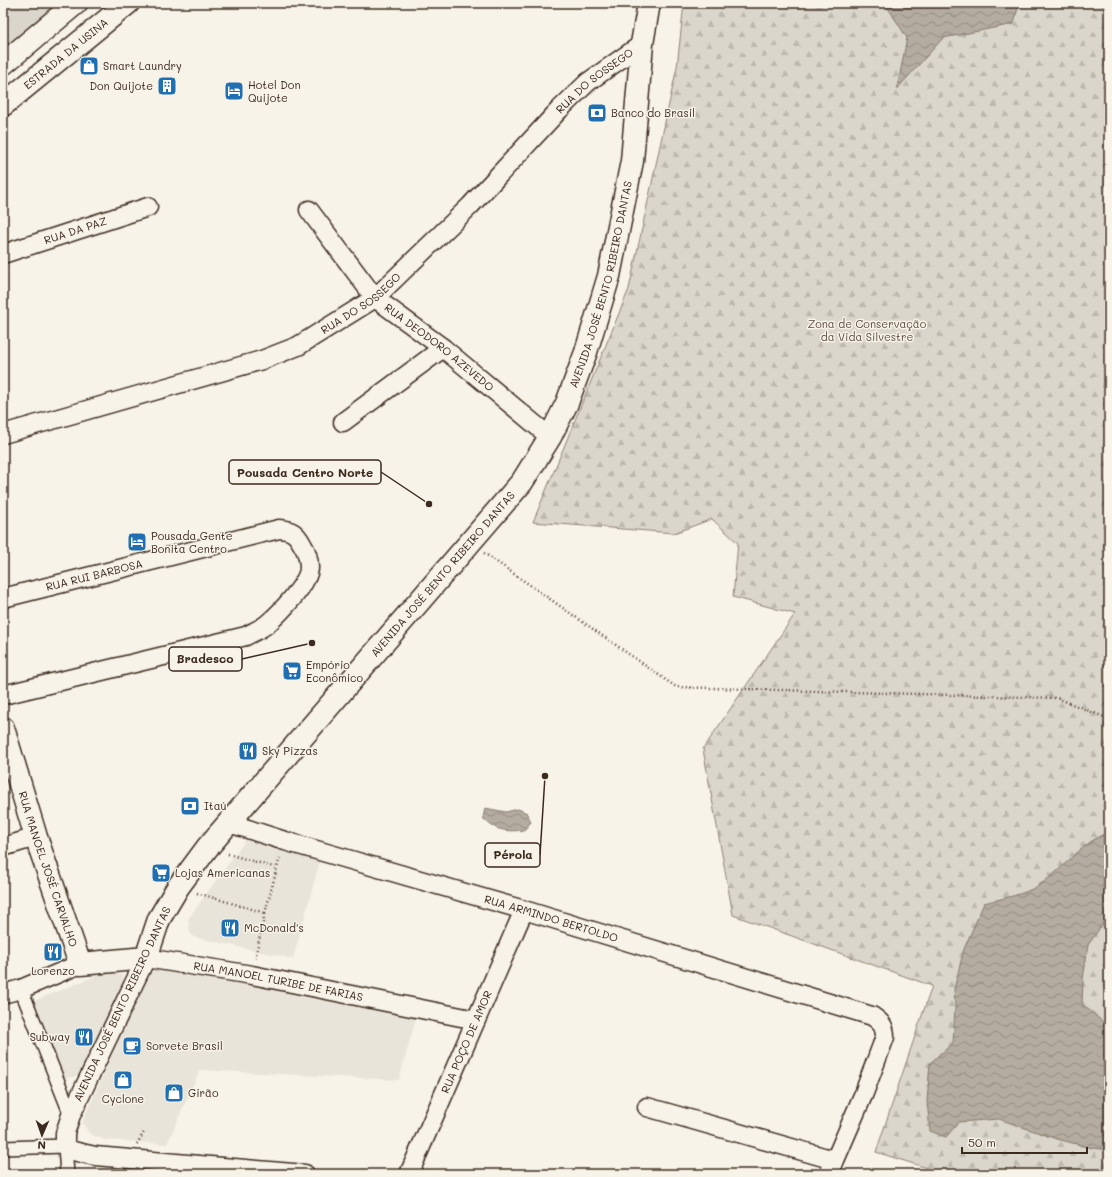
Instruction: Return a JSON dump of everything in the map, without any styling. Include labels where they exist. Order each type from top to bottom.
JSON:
[{"type":"street","points":[[3,64],[76,3]]},
{"type":"street","name":"ESTRADA DA USINA","points":[[3,105],[128,3]]},
{"type":"street","name":"AVENIDA JOSÉ BENTO RIBEIRO DANTAS","points":[[65,1146],[65,1133],[71,1115],[146,958],[159,918],[178,887],[229,823],[522,482],[550,437],[567,403],[586,352],[609,276],[632,161],[642,44],[649,3]]},
{"type":"street","name":"RUA DO SOSSEGO","points":[[3,434],[262,360],[298,346],[375,298],[470,206],[559,110],[583,87],[642,44]]},
{"type":"street","name":"RUA DA PAZ","points":[[3,254],[148,207]]},
{"type":"street","name":"RUA DEODORO AZEVEDO","points":[[309,210],[375,298],[443,348],[550,437]]},
{"type":"street","points":[[344,422],[443,348]]},
{"type":"street","name":"RUA RUI BARBOSA","points":[[3,598],[278,529],[290,530],[296,534],[305,549],[309,568],[304,581],[282,610],[266,624],[246,636],[3,695]]},
{"type":"street","name":"RUA MANOEL JOSÉ CARVALHO","points":[[3,728],[36,837],[80,964]]},
{"type":"street","name":"RUA ARMINDO BERTOLDO","points":[[229,823],[285,841],[524,910],[872,1016],[882,1022],[885,1029],[885,1037],[864,1093],[832,1167]]},
{"type":"street","points":[[3,847],[36,837]]},
{"type":"street","name":"RUA POÇO DE AMOR","points":[[409,1174],[524,910]]},
{"type":"street","name":"RUA MANOEL TURIBE DE FARIAS","points":[[80,964],[146,958],[252,975],[476,1020]]},
{"type":"street","points":[[3,994],[21,989],[80,964]]},
{"type":"street","points":[[21,989],[71,1115]]},
{"type":"street","points":[[647,1107],[832,1167]]},
{"type":"street","points":[[3,1148],[65,1146],[73,1150],[95,1156],[305,1174]]},
{"type":"street","points":[[65,1146],[67,1174]]},
{"type":"path","points":[[470,542],[676,687],[1057,698],[1109,719]]},
{"type":"path","points":[[252,975],[265,913],[285,841]]},
{"type":"path","points":[[208,848],[277,868]]},
{"type":"path","points":[[178,887],[265,913]]},
{"type":"shaded area","points":[[247,838],[321,857],[293,959],[194,937],[190,933],[188,919]]},
{"type":"shaded area","points":[[156,963],[167,964],[416,1018],[399,1080],[200,1070],[167,1144],[105,1140],[90,1134],[82,1123],[148,973]]},
{"type":"shaded area","points":[[108,971],[116,972],[123,976],[123,983],[84,1074],[64,1079],[34,1001]]},
{"type":"green space","points":[[3,3],[61,3],[3,52]]},
{"type":"green space","name":"Zona de Conservação da Vida Silvestre","points":[[684,3],[1109,3],[1109,1174],[946,1174],[876,1152],[932,986],[733,915],[703,749],[795,614],[733,597],[738,543],[712,519],[674,533],[533,522],[629,289],[677,67]]},
{"type":"water","points":[[885,3],[1019,3],[1014,24],[943,38],[897,89],[907,38]]},
{"type":"water","points":[[485,808],[506,812],[518,809],[527,813],[531,822],[524,830],[502,830],[492,826],[483,818]]},
{"type":"water","points":[[1109,832],[1109,915],[1088,945],[1083,980],[1082,1004],[1109,1027],[1109,1150],[1092,1148],[1057,1139],[999,1119],[959,1122],[946,1137],[930,1131],[927,1101],[930,1063],[953,1043],[955,1007],[954,989],[964,949],[984,903],[1032,889],[1052,876],[1088,844]]},
{"type":"place","name":"Smart Laundry","points":[[89,66]]},
{"type":"place","name":"Don Quijote","points":[[167,86]]},
{"type":"place","name":"Hotel Don Quijote","points":[[234,91]]},
{"type":"place","name":"Banco do Brasil","points":[[597,113]]},
{"type":"place","name":"Pousada Centro Norte","points":[[429,504]]},
{"type":"place","name":"Pousada Gente Bonita Centro","points":[[137,542]]},
{"type":"place","name":"Bradesco","points":[[312,643]]},
{"type":"place","name":"Empório Econômico","points":[[292,671]]},
{"type":"place","name":"Sky Pizzas","points":[[248,751]]},
{"type":"place","name":"Pérola","points":[[545,776]]},
{"type":"place","name":"Itaú","points":[[190,806]]},
{"type":"place","name":"Lojas Americanas","points":[[161,873]]},
{"type":"place","name":"McDonald's","points":[[230,928]]},
{"type":"place","name":"Lorenzo","points":[[53,952]]},
{"type":"place","name":"Subway","points":[[84,1037]]},
{"type":"place","name":"Sorvete Brasil","points":[[132,1046]]},
{"type":"place","name":"Cyclone","points":[[123,1080]]},
{"type":"place","name":"Girão","points":[[174,1093]]}]
